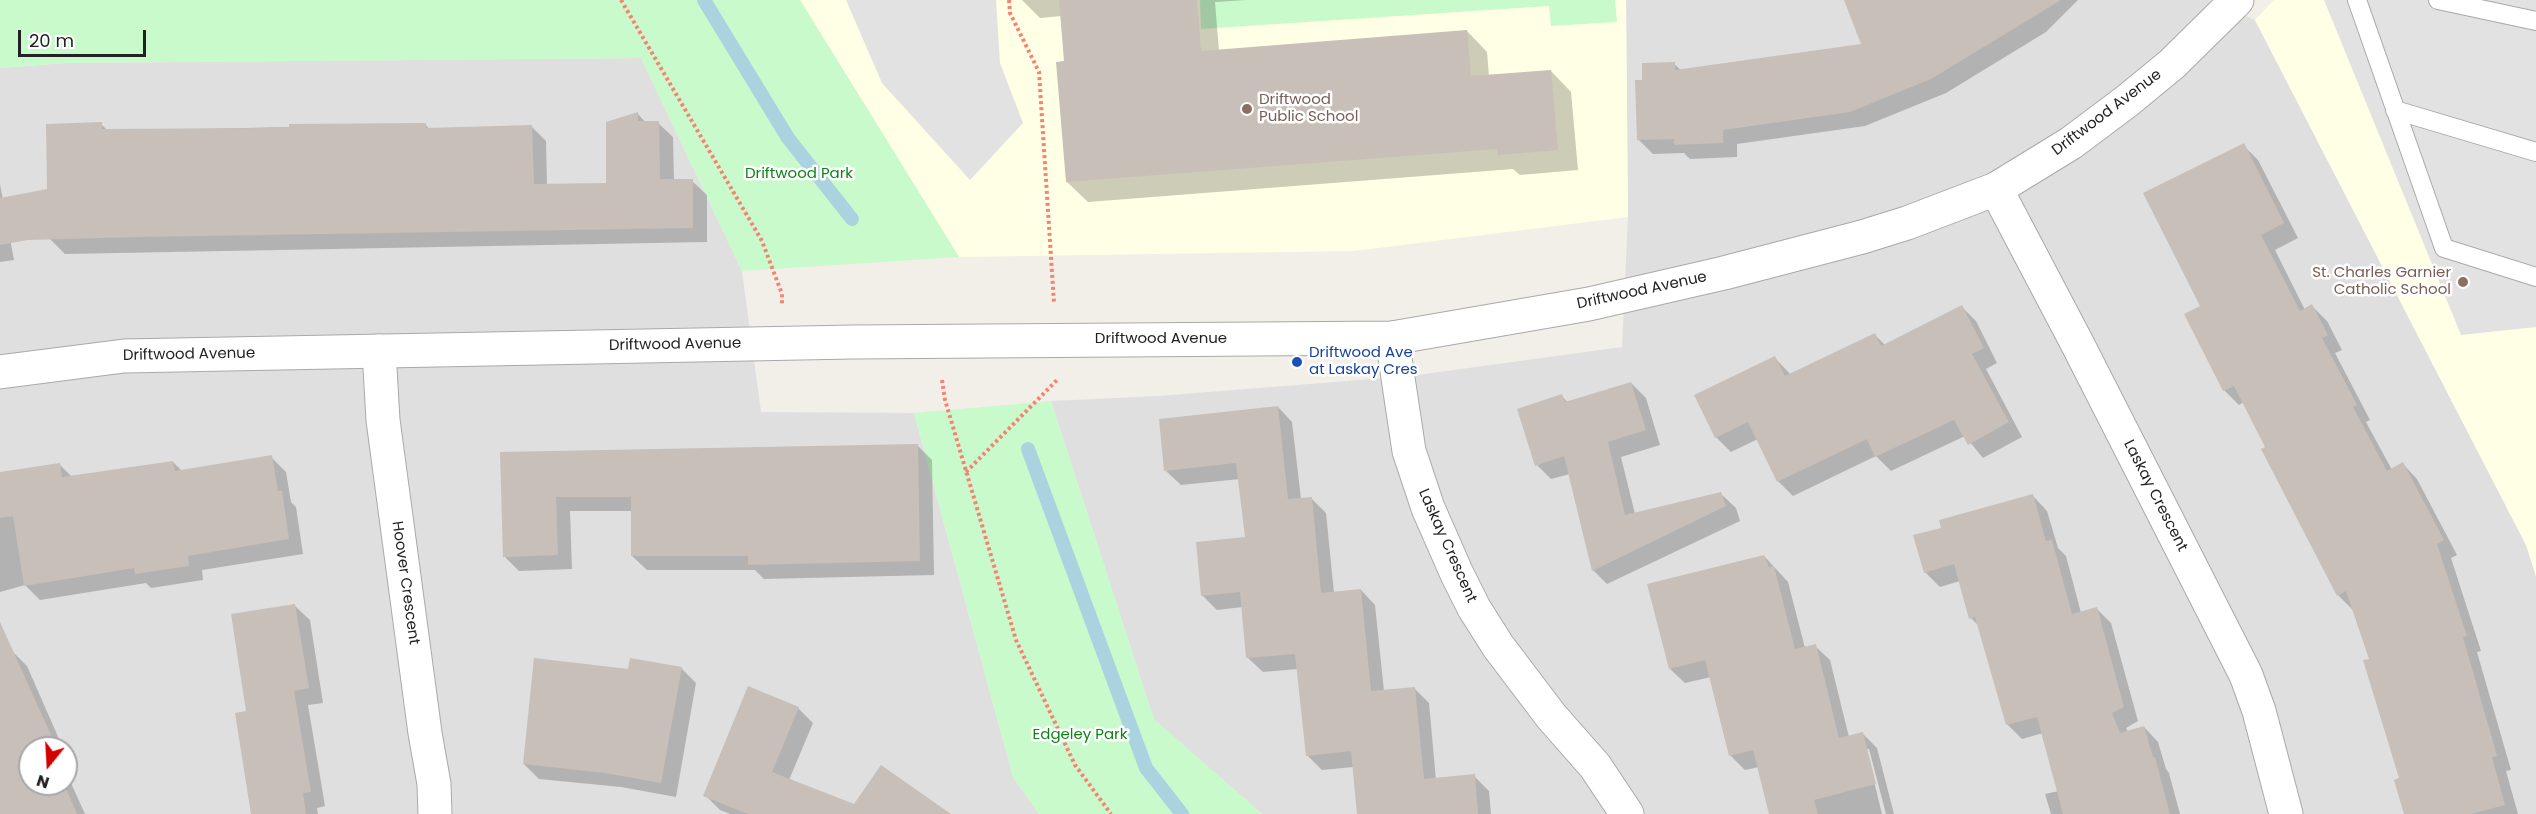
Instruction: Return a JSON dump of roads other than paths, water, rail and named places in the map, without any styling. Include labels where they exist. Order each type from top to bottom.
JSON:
[{"type":"street","name":"Driftwood Avenue","points":[[0,372],[124,356],[785,343],[1392,338],[1588,304],[1724,273],[1863,237],[1996,189],[2072,143],[2127,101],[2180,57],[2237,0]]},
{"type":"street","name":"Laskay Crescent","points":[[1996,189],[2246,675],[2259,711],[2286,814]]},
{"type":"street","name":"Laskay Crescent","points":[[1392,338],[1409,451],[1428,508],[1457,574],[1474,608],[1498,646],[1551,716],[1595,766],[1627,814]]},
{"type":"street","name":"Hoover Crescent","points":[[379,351],[383,420],[425,733],[434,783],[435,814]]},
{"type":"lane","points":[[2357,0],[2444,248],[2536,277]]},
{"type":"lane","points":[[2438,0],[2536,21]]},
{"type":"lane","points":[[2396,110],[2536,152]]},
{"type":"waterway","points":[[704,0],[788,138],[852,219]]},
{"type":"waterway","points":[[1028,449],[1146,768],[1182,814]]},
{"type":"place","name":"Driftwood Public School","points":[[1247,109]]},
{"type":"place","name":"St. Charles Garnier Catholic School","points":[[2463,282]]},
{"type":"place","name":"Driftwood Ave at Laskay Cres","points":[[1297,362]]},
{"type":"park label","name":"Driftwood Park","points":[[799,174]]},
{"type":"park label","name":"Edgeley Park","points":[[1080,735]]}]
